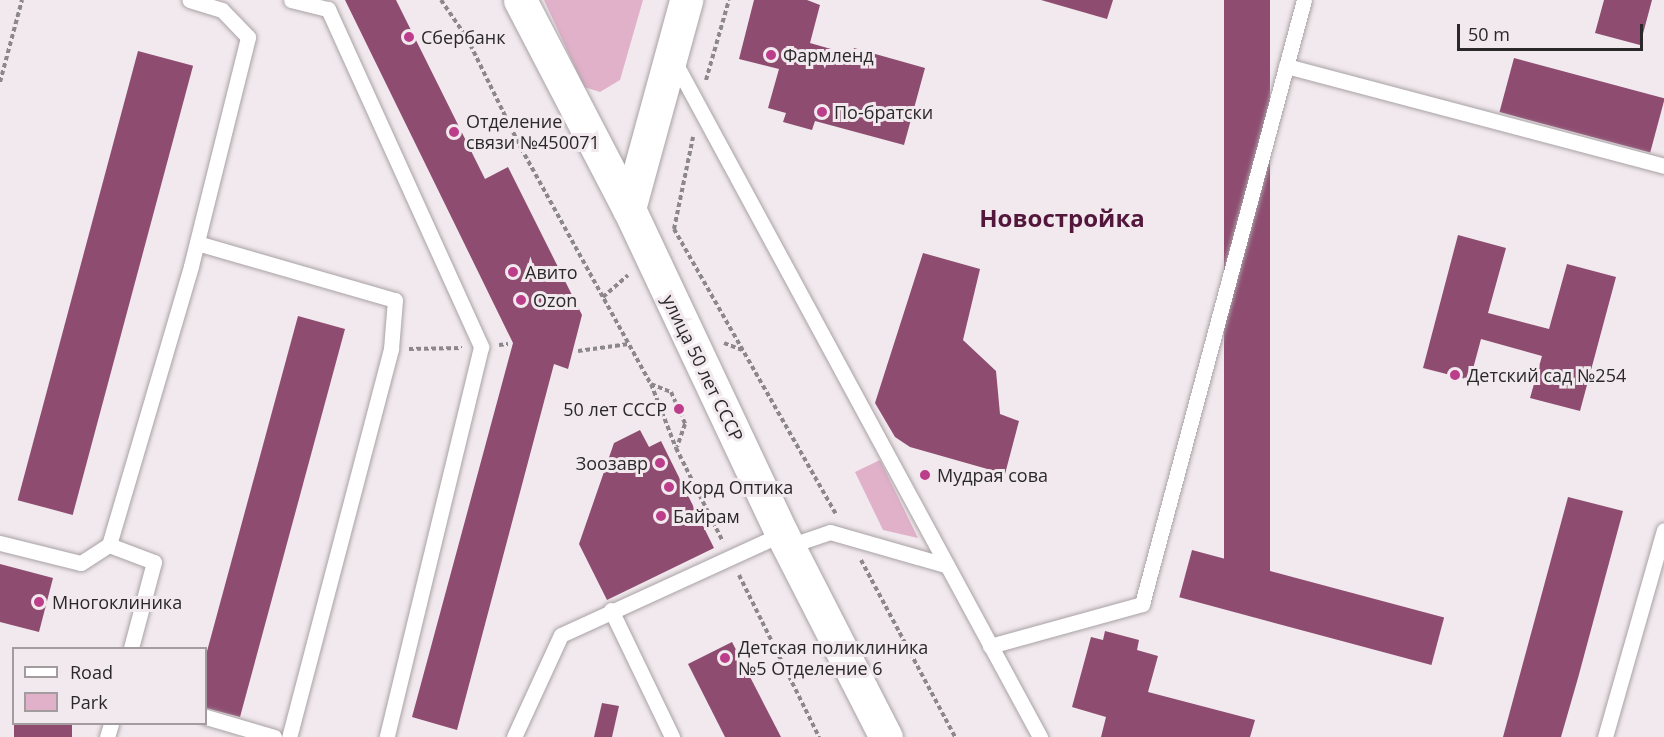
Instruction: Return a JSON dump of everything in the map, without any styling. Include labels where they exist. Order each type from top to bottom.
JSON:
[{"type":"main road","name":"улица 50 лет СССР","points":[[520,0],[629,209],[785,540],[885,737]]},
{"type":"main road","points":[[629,209],[686,0]]},
{"type":"lane","points":[[0,543],[81,563],[109,545],[197,243],[248,37],[222,10],[189,0]]},
{"type":"lane","points":[[291,0],[328,9],[481,347],[387,737]]},
{"type":"lane","points":[[990,646],[1142,604],[1304,0]]},
{"type":"lane","points":[[671,55],[1040,737]]},
{"type":"lane","points":[[1286,66],[1664,166]]},
{"type":"lane","points":[[197,243],[395,300],[391,349],[290,737]]},
{"type":"lane","points":[[1605,737],[1663,528]]},
{"type":"lane","points":[[514,737],[561,635],[611,610],[731,559],[785,540],[830,532],[945,565]]},
{"type":"lane","points":[[109,545],[154,562],[131,647]]},
{"type":"lane","points":[[611,610],[672,737]]},
{"type":"lane","points":[[207,717],[274,737]]},
{"type":"path","points":[[0,82],[22,0]]},
{"type":"path","points":[[441,0],[467,38],[521,148],[651,384],[676,448],[819,737]]},
{"type":"path","points":[[603,297],[650,256],[674,230],[699,104],[729,0]]},
{"type":"path","points":[[674,230],[848,537],[955,737]]},
{"type":"path","points":[[391,349],[481,347],[508,344]]},
{"type":"path","points":[[578,351],[629,344]]},
{"type":"path","points":[[651,384],[671,392],[685,424],[676,448]]},
{"type":"green space","points":[[544,0],[643,0],[620,80],[600,92],[584,87]]},
{"type":"green space","points":[[880,460],[918,538],[883,530],[855,472]]},
{"type":"building","points":[[345,0],[396,0],[485,179],[508,167],[582,315],[568,369],[554,364],[457,730],[412,717],[513,343]]},
{"type":"building","points":[[754,0],[807,0],[820,5],[810,43],[852,55],[854,48],[925,68],[904,145],[815,121],[812,130],[783,122],[786,113],[768,108],[779,69],[739,59]]},
{"type":"building","points":[[1041,0],[1113,0],[1107,19]]},
{"type":"building","points":[[1224,0],[1270,0],[1270,601],[1224,601]]},
{"type":"building","points":[[1604,0],[1652,0],[1640,45],[1595,33]]},
{"type":"building","points":[[138,51],[193,66],[73,515],[18,500]]},
{"type":"building","points":[[1514,58],[1664,98],[1650,152],[1500,112]]},
{"type":"building","points":[[1458,235],[1506,248],[1488,313],[1549,329],[1567,264],[1616,277],[1580,411],[1530,398],[1542,356],[1481,339],[1470,380],[1423,368]]},
{"type":"building","points":[[923,253],[980,269],[963,340],[996,371],[1000,414],[1019,421],[1005,474],[910,447],[895,437],[875,403]]},
{"type":"building","points":[[298,316],[345,329],[240,717],[207,708],[207,651]]},
{"type":"building","points":[[640,430],[649,447],[661,441],[714,548],[607,600],[579,544],[614,443]]},
{"type":"building","points":[[1568,497],[1623,511],[1578,678],[1561,737],[1503,737]]},
{"type":"building","points":[[1192,550],[1444,618],[1431,665],[1179,597]]},
{"type":"building","points":[[0,564],[53,578],[39,632],[0,622]]},
{"type":"building","points":[[1105,631],[1139,640],[1137,650],[1158,656],[1148,692],[1255,720],[1250,737],[1101,737],[1106,717],[1072,707],[1091,637],[1103,640]]},
{"type":"building","points":[[732,642],[781,737],[725,737],[688,664]]},
{"type":"building","points":[[602,703],[619,706],[612,737],[594,737]]},
{"type":"building","points":[[14,725],[72,725],[72,737],[14,737]]},
{"type":"place","name":"Сбербанк","points":[[409,37]]},
{"type":"place","name":"Фармленд","points":[[771,55]]},
{"type":"place","name":"По-братски","points":[[822,112]]},
{"type":"place","name":"Отделение связи №450071","points":[[454,132]]},
{"type":"place","name":"Авито","points":[[513,272]]},
{"type":"place","name":"Ozon","points":[[521,300]]},
{"type":"place","name":"Детский сад №254","points":[[1455,375]]},
{"type":"place","name":"50 лет СССР","points":[[679,409]]},
{"type":"place","name":"Зоозавр","points":[[660,463]]},
{"type":"place","name":"Мудрая сова","points":[[925,475]]},
{"type":"place","name":"Корд Оптика","points":[[669,487]]},
{"type":"place","name":"Байрам","points":[[661,516]]},
{"type":"place","name":"Многоклиника","points":[[39,602]]},
{"type":"place","name":"Детская поликлиника №5 Отделение 6","points":[[725,658]]},
{"type":"district","name":"Новостройка","points":[[1062,218]]}]
